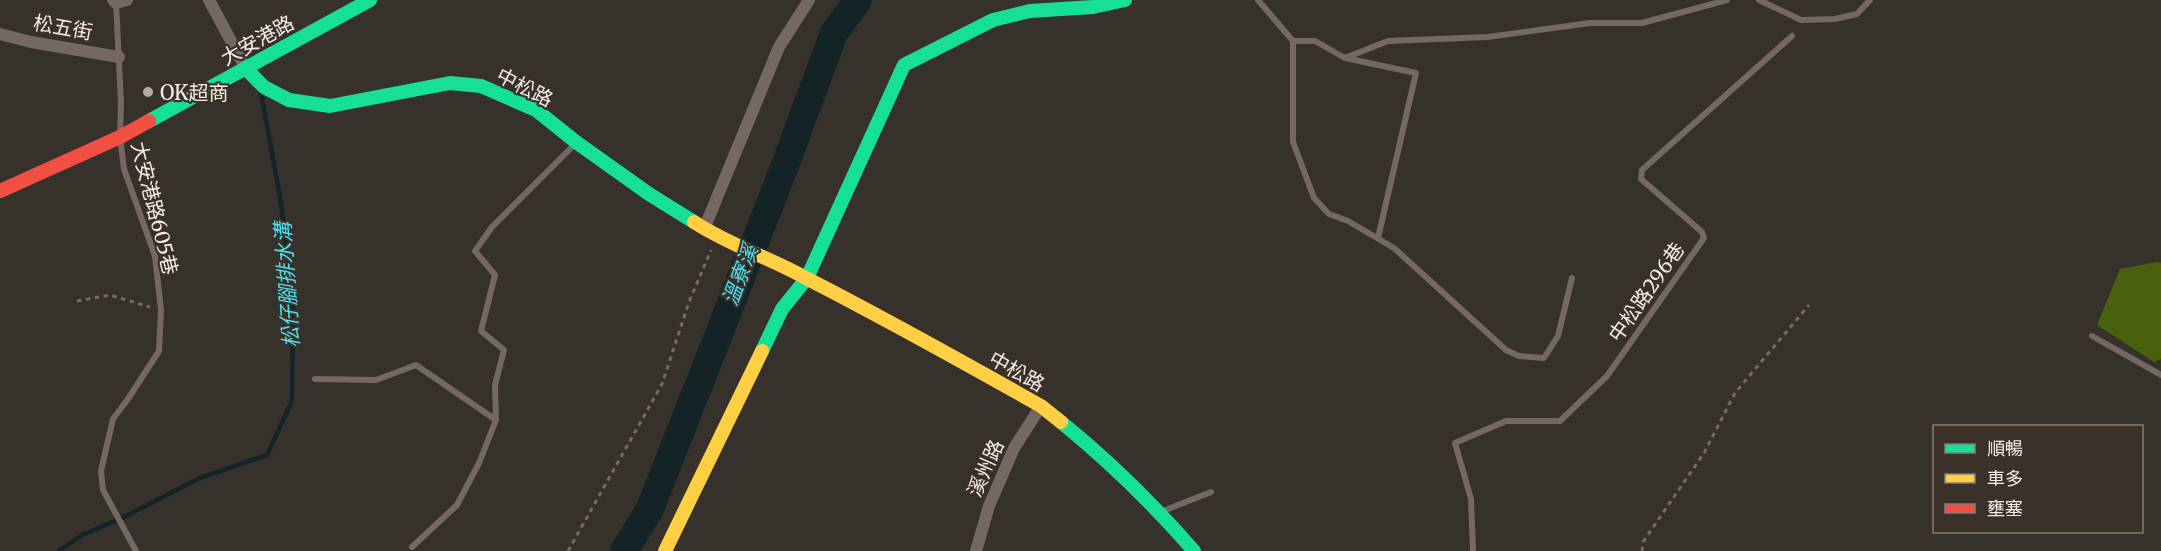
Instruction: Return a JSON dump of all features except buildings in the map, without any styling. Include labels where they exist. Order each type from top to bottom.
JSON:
[{"type":"street","points":[[209,0],[246,69]]},
{"type":"street","name":"大安港路","points":[[0,191],[120,137],[370,0]]},
{"type":"street","points":[[704,229],[779,47],[809,0]]},
{"type":"street","points":[[665,551],[782,309],[807,278],[904,65],[993,20],[1030,11],[1093,7],[1125,0]]},
{"type":"street","name":"松五街","points":[[0,34],[31,42],[119,57]]},
{"type":"street","name":"中松路","points":[[246,69],[264,87],[289,100],[330,106],[450,83],[482,86],[536,110],[576,142],[649,194],[704,229],[790,269],[884,318],[1041,406],[1098,452],[1160,512],[1194,551]]},
{"type":"street","name":"溪州路","points":[[976,551],[989,506],[1014,448],[1041,406]]},
{"type":"lane","points":[[1258,0],[1293,41],[1293,142],[1314,198],[1329,214],[1348,221],[1394,248],[1506,350],[1519,356],[1544,358],[1558,336],[1572,278]]},
{"type":"lane","points":[[1345,58],[1388,41],[1488,36],[1590,22],[1642,23],[1727,0]]},
{"type":"lane","points":[[1759,0],[1801,20],[1835,19],[1857,14],[1870,0]]},
{"type":"lane","name":"大安港路605巷","points":[[119,1],[120,137],[124,169],[154,256],[161,310],[159,351],[113,418],[101,471],[104,490],[113,511],[136,551]]},
{"type":"lane","name":"中松路296巷","points":[[1473,551],[1471,499],[1455,443],[1506,421],[1560,421],[1607,376],[1704,238],[1702,232],[1641,179],[1642,170],[1792,36]]},
{"type":"lane","points":[[1293,41],[1316,41],[1345,58],[1416,73],[1378,238]]},
{"type":"lane","points":[[412,547],[457,505],[479,463],[496,420],[495,385],[504,350],[481,331],[495,275],[475,251],[492,227],[576,142]]},
{"type":"lane","points":[[2092,336],[2161,375]]},
{"type":"lane","points":[[315,379],[376,380],[416,365],[496,420]]},
{"type":"lane","points":[[1160,512],[1211,492]]},
{"type":"path","points":[[568,551],[662,384],[689,302],[722,239]]},
{"type":"path","points":[[77,301],[110,295],[161,310]]},
{"type":"path","points":[[1642,551],[1643,542],[1704,453],[1735,393],[1809,305]]},
{"type":"green space","points":[[2161,263],[2161,359],[2154,362],[2097,325],[2120,269]]},
{"type":"waterway","name":"溫寮溪","points":[[624,551],[650,509],[781,176],[834,33],[858,0]]},
{"type":"waterway","name":"松仔腳排水溝","points":[[59,551],[82,535],[124,517],[200,478],[267,455],[292,401],[293,305],[281,203],[261,93]]},
{"type":"traffic: fast","points":[[149,121],[370,0]]},
{"type":"traffic: fast","points":[[762,351],[782,309],[807,278],[904,65],[993,20],[1030,11],[1093,7],[1125,0]]},
{"type":"traffic: fast","points":[[246,69],[264,87],[289,100],[330,106],[450,83],[481,86],[536,110],[576,142],[649,194],[694,222]]},
{"type":"traffic: fast","points":[[1061,422],[1163,516],[1194,551]]},
{"type":"traffic: slow","points":[[694,222],[923,340],[1041,406],[1061,422]]},
{"type":"traffic: slow","points":[[665,551],[762,351]]},
{"type":"traffic: jam","points":[[0,191],[120,137],[149,121]]},
{"type":"place","name":"OK超商","points":[[148,92]]}]
